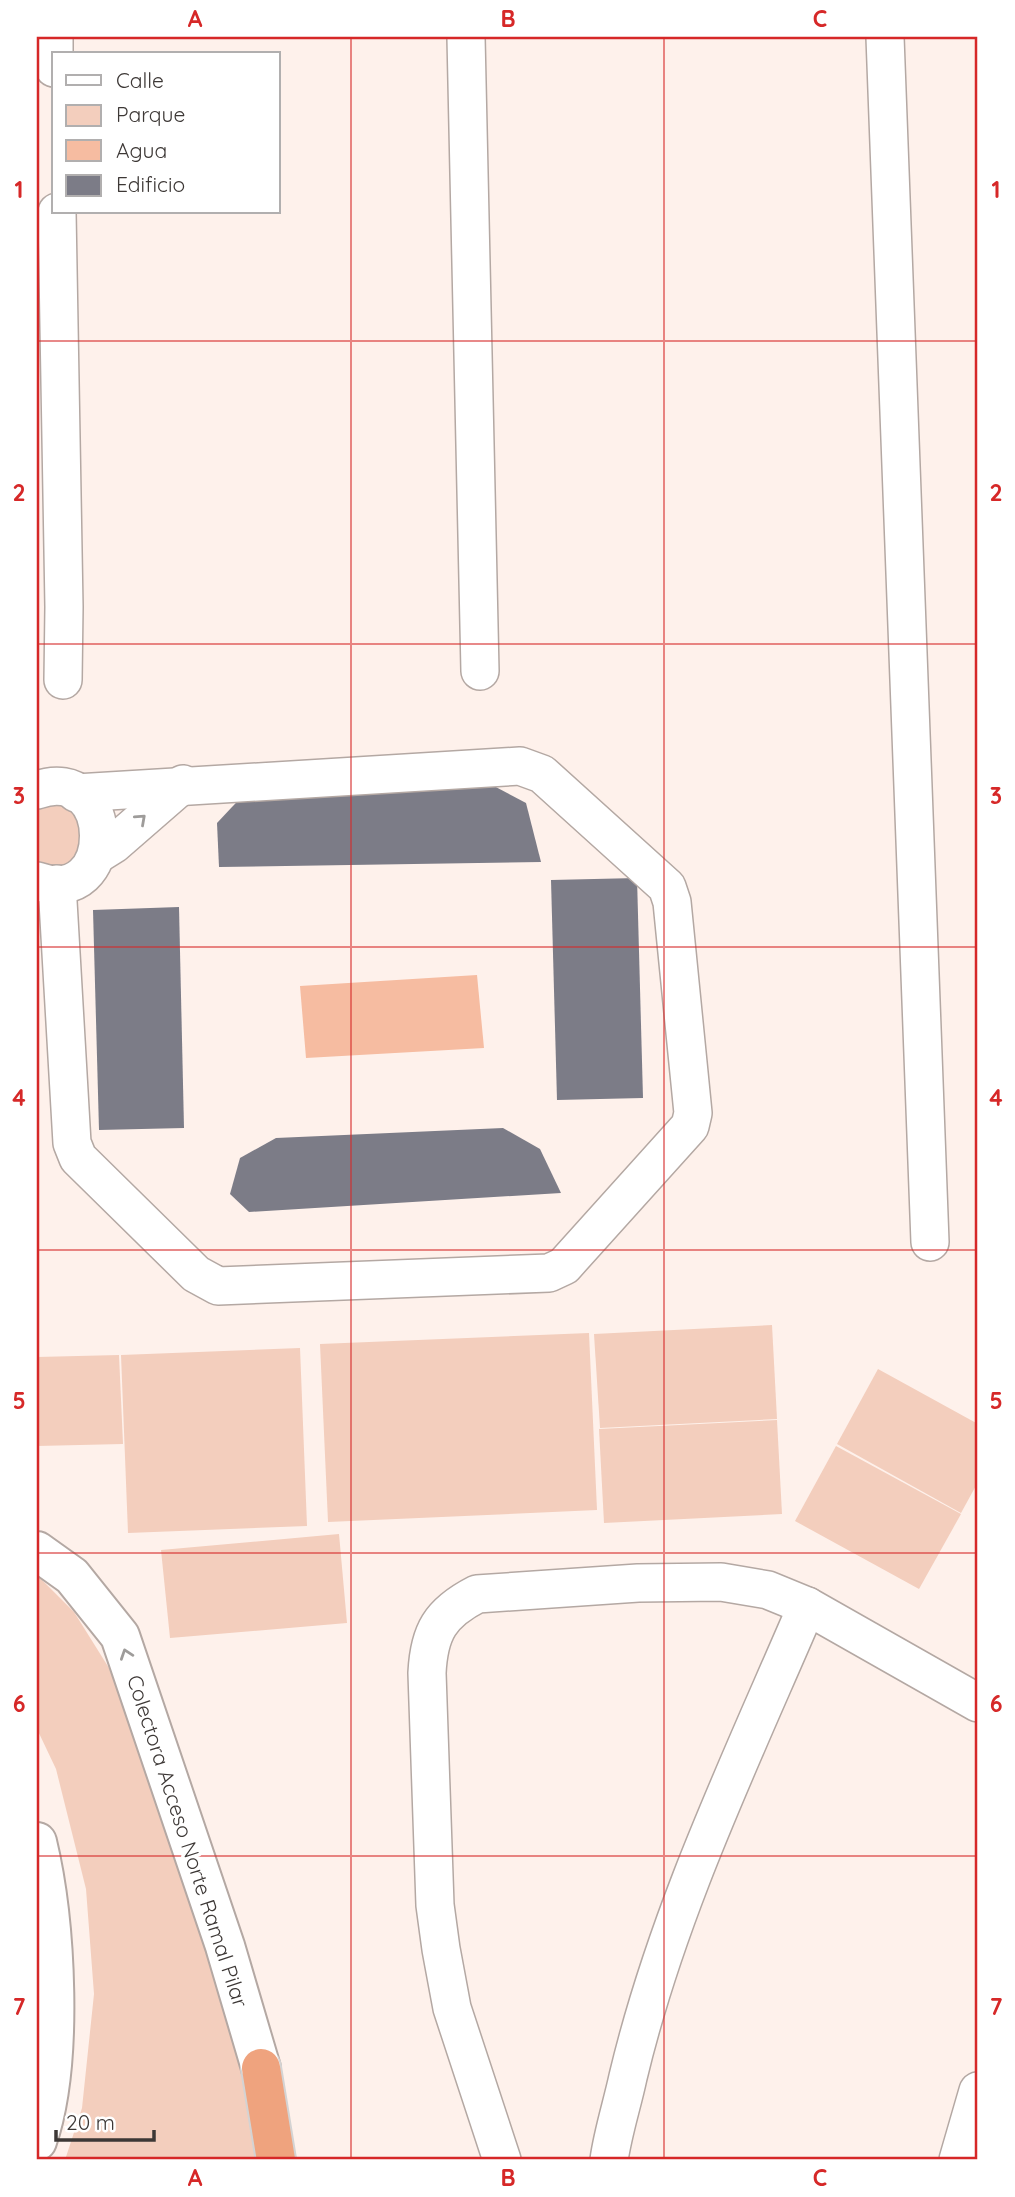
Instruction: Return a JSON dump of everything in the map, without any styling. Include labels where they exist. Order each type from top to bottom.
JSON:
[{"type":"highway","points":[[261,2068],[276,2160]]},
{"type":"street","points":[[466,37],[480,671]]},
{"type":"street","points":[[885,37],[930,1242]]},
{"type":"street","points":[[57,214],[64,607],[62,680]]},
{"type":"street","points":[[76,793],[183,784],[520,766],[542,774],[667,887],[672,902],[693,1113],[690,1126],[564,1266],[549,1273],[218,1286],[196,1275],[78,1158],[72,1143],[47,882],[77,877],[98,854],[114,844],[183,784]]},
{"type":"street","points":[[37,790],[60,787],[87,801],[100,826],[98,854]]},
{"type":"street","name":"Colectora Acceso Norte Ramal Pilar","points":[[37,1551],[72,1576],[120,1636],[225,1946],[289,2160]]},
{"type":"street","points":[[502,2160],[452,2008],[435,1905],[427,1673],[428,1646],[438,1624],[460,1603],[477,1594],[638,1583],[721,1582],[768,1590],[807,1606],[978,1703]]},
{"type":"street","points":[[609,2160],[634,2051],[662,1955],[694,1871],[807,1606]]},
{"type":"street","points":[[37,1842],[51,1948],[55,2015],[48,2084],[37,2140]]},
{"type":"street","points":[[958,2160],[978,2091]]},
{"type":"green space","points":[[59,802],[79,812],[87,845],[63,869],[37,865],[37,806]]},
{"type":"green space","points":[[772,1325],[777,1419],[600,1428],[594,1334]]},
{"type":"green space","points":[[589,1333],[597,1510],[328,1522],[320,1344]]},
{"type":"green space","points":[[300,1348],[307,1526],[128,1533],[121,1355]]},
{"type":"green space","points":[[119,1355],[123,1444],[37,1446],[37,1357]]},
{"type":"green space","points":[[878,1369],[978,1424],[978,1482],[961,1513],[837,1444]]},
{"type":"green space","points":[[777,1420],[782,1514],[604,1523],[599,1429]]},
{"type":"green space","points":[[836,1446],[961,1514],[919,1589],[795,1521]]},
{"type":"green space","points":[[339,1534],[347,1623],[170,1638],[161,1550]]},
{"type":"green space","points":[[37,1575],[74,1612],[109,1668],[206,1923],[247,2073],[258,2160],[65,2160],[82,2108],[94,1994],[86,1889],[56,1769],[37,1729]]},
{"type":"water","points":[[477,975],[484,1048],[306,1058],[300,986]]},
{"type":"building","points":[[492,785],[526,803],[541,862],[219,867],[217,823],[248,790]]},
{"type":"building","points":[[637,878],[643,1098],[557,1100],[551,880]]},
{"type":"building","points":[[179,907],[184,1128],[99,1130],[93,910]]},
{"type":"building","points":[[503,1128],[540,1149],[561,1193],[249,1212],[230,1194],[240,1158],[276,1138]]}]
